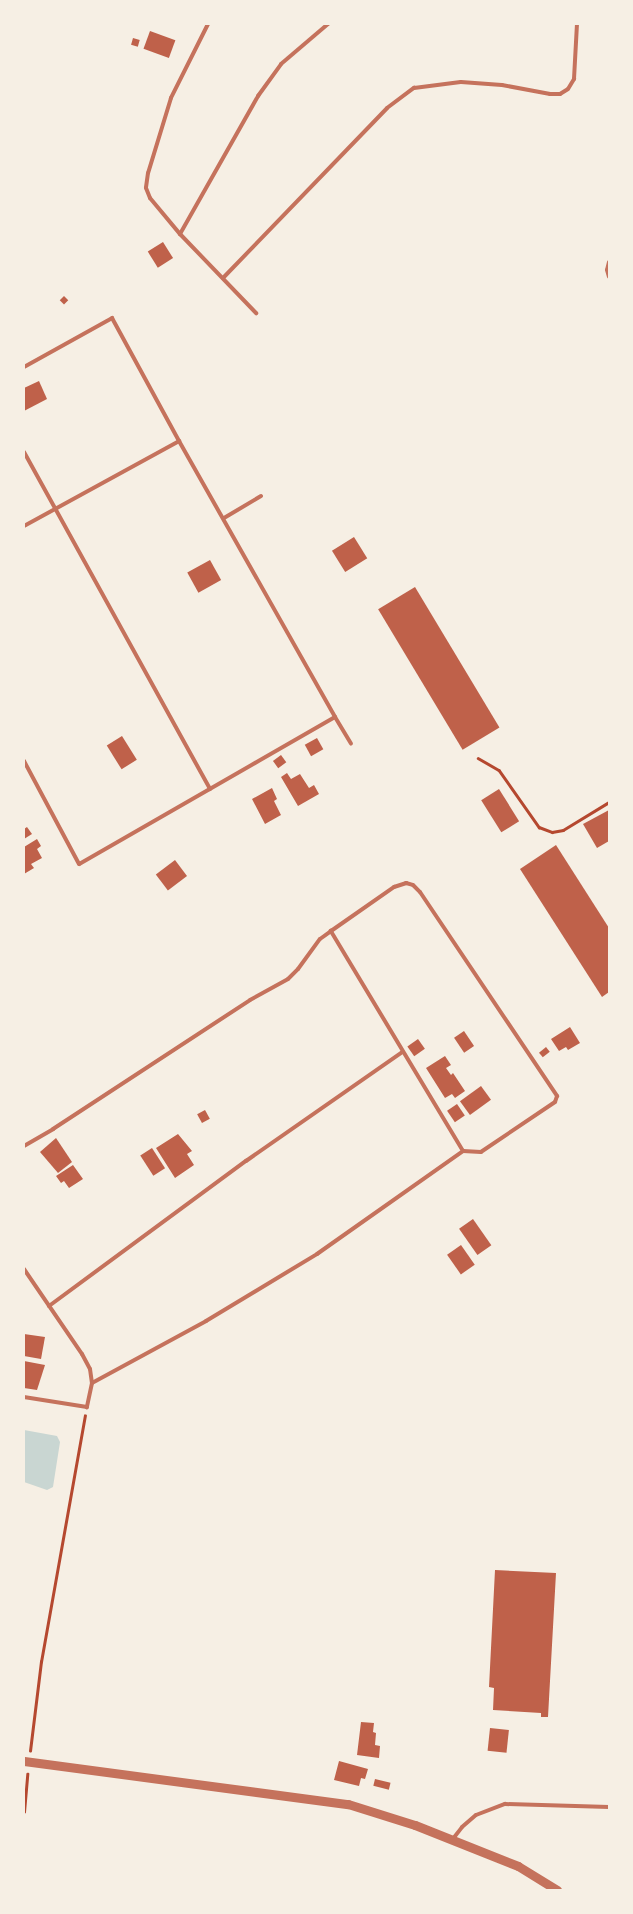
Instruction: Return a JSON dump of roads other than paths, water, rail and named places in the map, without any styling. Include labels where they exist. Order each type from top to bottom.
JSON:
[{"type":"street","points":[[26,1762],[326,1800],[367,1810],[452,1840],[518,1866],[556,1890]]},
{"type":"lane","points":[[208,24],[170,98],[148,173],[146,188],[150,198],[180,234],[256,313]]},
{"type":"lane","points":[[180,234],[258,96],[281,64],[328,24]]},
{"type":"lane","points":[[223,278],[388,108],[414,88],[460,82],[502,85],[550,94],[560,94],[568,89],[574,79],[576,65],[577,24]]},
{"type":"lane","points":[[609,262],[606,270],[609,277]]},
{"type":"lane","points":[[24,367],[112,318],[179,441],[351,744]]},
{"type":"lane","points":[[24,526],[179,441]]},
{"type":"lane","points":[[24,452],[210,789]]},
{"type":"lane","points":[[224,518],[261,496]]},
{"type":"lane","points":[[24,761],[79,864],[335,717]]},
{"type":"lane","points":[[24,1146],[250,1000],[288,979],[298,969],[320,939],[394,887],[406,883],[413,885],[420,892],[557,1096],[555,1102],[481,1152],[463,1152],[317,1254],[206,1321],[92,1383]]},
{"type":"lane","points":[[331,931],[463,1152]]},
{"type":"lane","points":[[49,1306],[246,1161],[402,1052]]},
{"type":"lane","points":[[24,1269],[82,1354],[90,1370],[92,1383],[87,1407],[24,1397]]},
{"type":"lane","points":[[452,1840],[462,1826],[476,1815],[492,1807],[504,1804],[609,1807]]}]
